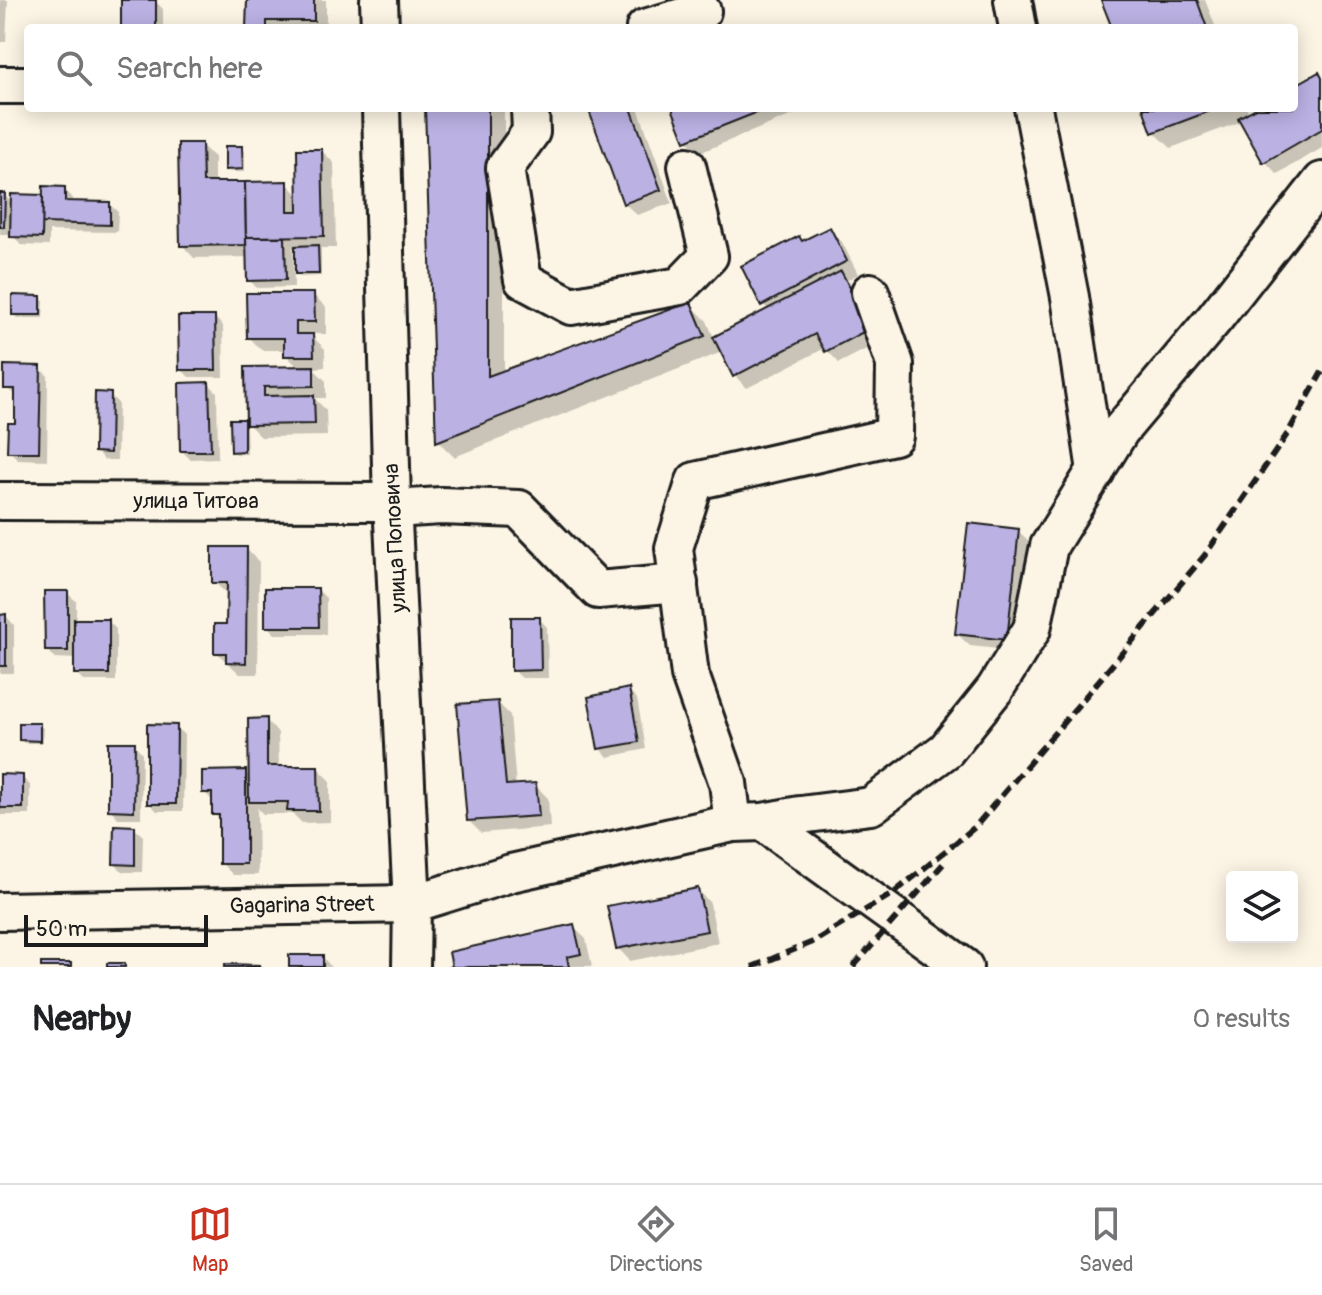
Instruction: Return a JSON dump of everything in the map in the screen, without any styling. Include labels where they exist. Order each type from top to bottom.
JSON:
[{"type":"street","points":[[379,0],[380,24]]},
{"type":"street","points":[[1013,0],[1017,24]]},
{"type":"street","points":[[658,24],[702,11]]},
{"type":"street","points":[[0,85],[24,85]]},
{"type":"street","name":"улица Поповича","points":[[381,112],[393,505],[412,904],[411,967]]},
{"type":"street","points":[[530,112],[531,132],[505,168],[523,280],[571,306],[680,286],[709,256],[687,166]]},
{"type":"street","points":[[1034,112],[1070,297],[1096,471]]},
{"type":"street","name":"Gagarina Street","points":[[0,911],[412,904],[511,873],[748,822],[871,806],[946,750],[995,689],[1032,629],[1049,546],[1120,431],[1215,318],[1322,181]]},
{"type":"street","points":[[870,292],[895,364],[894,436],[695,481],[674,548],[690,675],[728,783],[748,822],[964,967]]},
{"type":"street","name":"улица Титова","points":[[0,501],[519,509],[598,590],[679,583]]},
{"type":"building","points":[[121,0],[156,0],[156,24],[121,24]]},
{"type":"building","points":[[247,0],[314,0],[314,21],[246,24]]},
{"type":"building","points":[[1101,0],[1197,0],[1206,24],[1110,24]]},
{"type":"building","points":[[1319,72],[1322,78],[1322,129],[1263,163],[1238,118],[1249,112],[1298,112],[1298,84]]},
{"type":"building","points":[[425,112],[488,112],[488,376],[691,302],[705,336],[436,442]]},
{"type":"building","points":[[589,112],[632,112],[661,190],[623,204]]},
{"type":"building","points":[[674,112],[758,112],[685,141]]},
{"type":"building","points":[[1144,112],[1207,112],[1152,133]]},
{"type":"building","points":[[178,143],[202,143],[203,182],[245,182],[246,245],[180,246]]},
{"type":"building","points":[[225,146],[242,146],[243,169],[225,170]]},
{"type":"building","points":[[297,149],[322,149],[324,236],[246,237],[245,182],[288,181],[288,211],[298,211]]},
{"type":"building","points":[[43,186],[65,187],[65,201],[110,202],[110,225],[42,223]]},
{"type":"building","points":[[0,193],[5,193],[4,227],[0,227]]},
{"type":"building","points":[[11,194],[43,195],[42,238],[10,237]]},
{"type":"building","points":[[830,227],[847,261],[761,306],[741,266],[799,236],[802,241]]},
{"type":"building","points":[[246,237],[285,237],[286,280],[247,281]]},
{"type":"building","points":[[318,245],[319,274],[295,274],[295,246]]},
{"type":"building","points":[[841,271],[871,328],[825,352],[815,334],[733,377],[713,337]]},
{"type":"building","points":[[246,293],[314,293],[315,322],[296,322],[296,334],[313,334],[314,356],[284,356],[284,338],[247,338]]},
{"type":"building","points":[[12,295],[41,296],[41,315],[12,315]]},
{"type":"building","points":[[178,316],[215,316],[216,370],[179,370]]},
{"type":"building","points":[[4,365],[41,366],[39,452],[7,452],[8,423],[15,423],[15,389],[4,389]]},
{"type":"building","points":[[314,366],[314,386],[264,387],[264,396],[314,395],[315,424],[246,425],[245,367]]},
{"type":"building","points":[[209,382],[211,451],[180,451],[179,383]]},
{"type":"building","points":[[95,392],[111,393],[110,453],[94,452]]},
{"type":"building","points":[[230,419],[244,419],[244,451],[231,452]]},
{"type":"building","points":[[968,523],[1019,529],[1007,640],[955,634]]},
{"type":"building","points":[[212,547],[247,547],[246,663],[226,662],[226,653],[214,653],[214,624],[226,624],[227,583],[212,583]]},
{"type":"building","points":[[265,588],[318,588],[319,627],[265,627]]},
{"type":"building","points":[[44,591],[68,591],[68,651],[45,651]]},
{"type":"building","points":[[6,614],[6,666],[0,666],[0,615]]},
{"type":"building","points":[[511,617],[540,617],[541,670],[511,671]]},
{"type":"building","points":[[74,619],[109,619],[109,674],[74,674]]},
{"type":"building","points":[[629,688],[639,742],[598,749],[588,697]]},
{"type":"building","points":[[498,701],[506,785],[536,783],[539,816],[467,821],[457,704]]},
{"type":"building","points":[[267,718],[267,766],[318,766],[319,811],[287,811],[288,802],[249,802],[248,719]]},
{"type":"building","points":[[19,723],[40,723],[40,741],[19,740]]},
{"type":"building","points":[[147,724],[177,725],[176,804],[147,804]]},
{"type":"building","points":[[108,742],[135,742],[134,811],[108,810]]},
{"type":"building","points":[[246,770],[246,864],[219,864],[219,815],[212,815],[212,793],[202,793],[202,771]]},
{"type":"building","points":[[0,774],[23,775],[23,808],[0,808]]},
{"type":"building","points":[[114,825],[135,826],[135,865],[113,864]]},
{"type":"building","points":[[698,888],[707,931],[616,949],[607,906]]},
{"type":"building","points":[[574,924],[581,954],[567,957],[569,967],[452,967],[449,952]]},
{"type":"building","points":[[289,955],[323,955],[323,967],[289,967]]},
{"type":"building","points":[[41,963],[71,963],[71,967],[41,967]]},
{"type":"building","points":[[107,963],[125,963],[125,967],[107,967]]},
{"type":"building","points":[[225,964],[260,965],[260,967],[225,967]]},
{"type":"railway","points":[[752,967],[813,942],[895,892],[975,827],[1205,555],[1288,433],[1322,372]]},
{"type":"railway","points":[[853,967],[943,864]]}]
